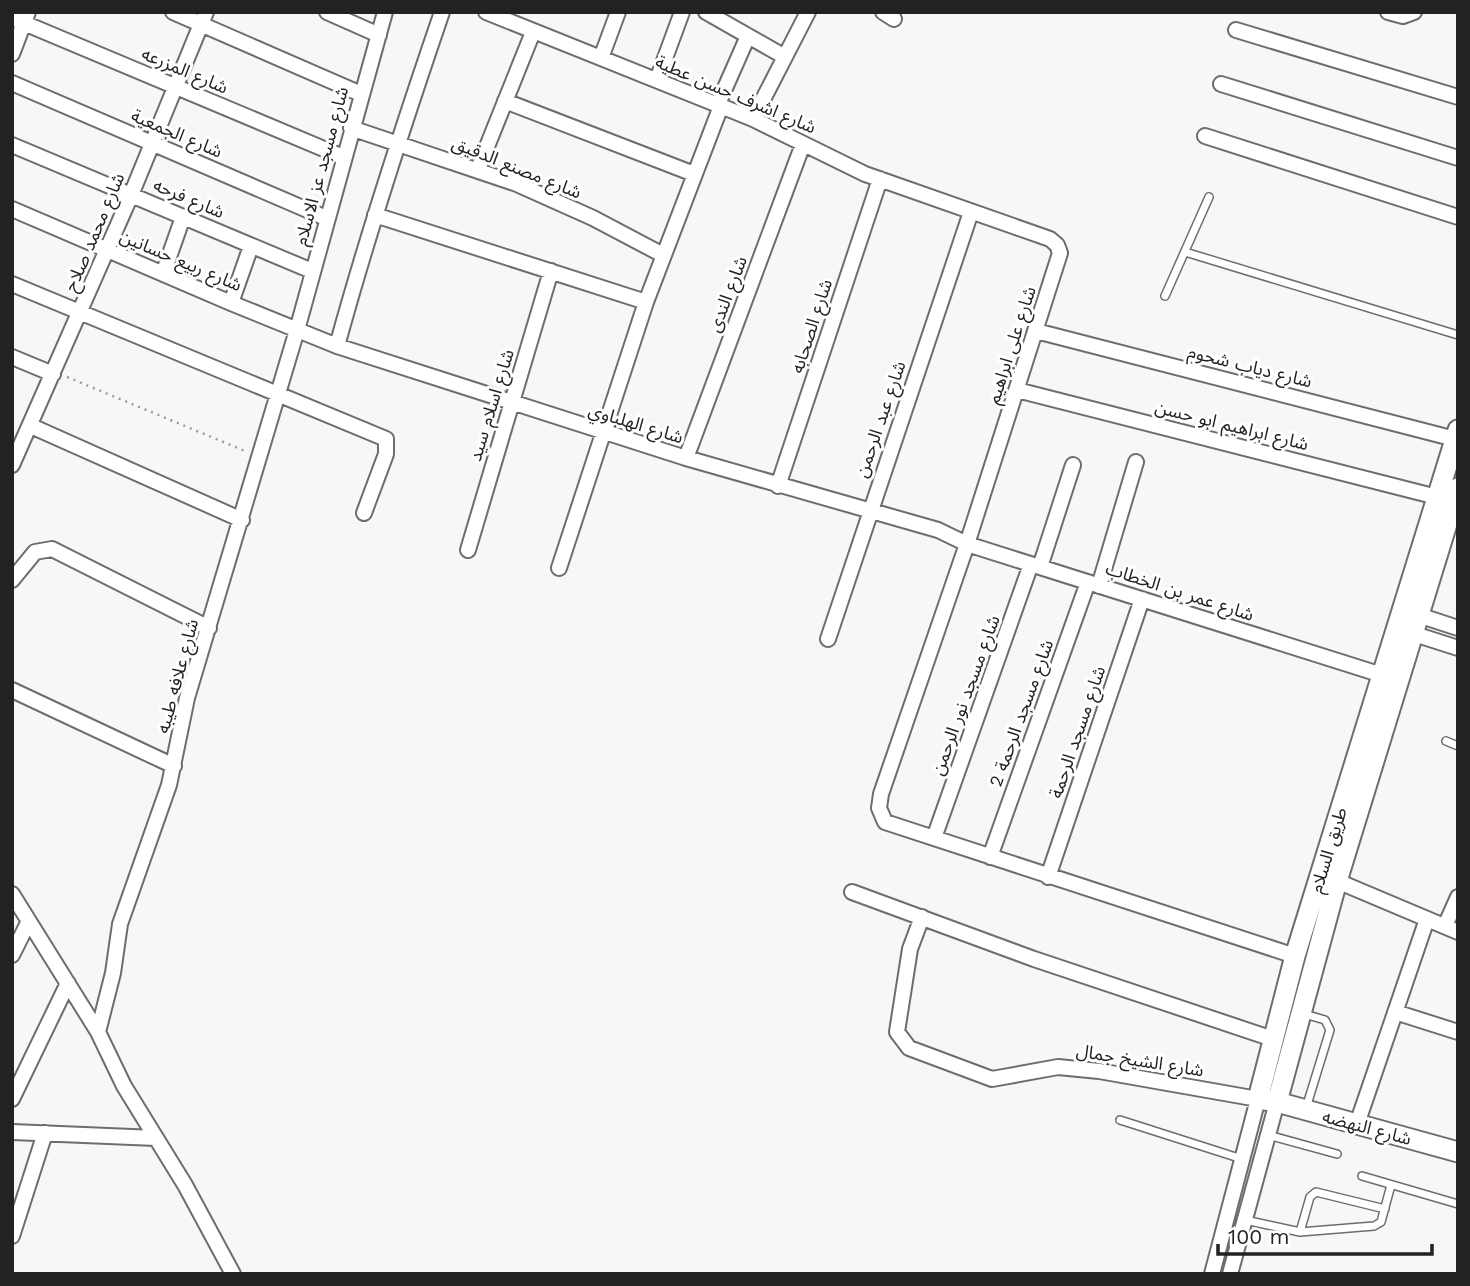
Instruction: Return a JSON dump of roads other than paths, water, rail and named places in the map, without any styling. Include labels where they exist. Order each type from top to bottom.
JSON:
[{"type":"main road","name":"طريق السلام","points":[[1267,1101],[1301,1013],[1408,622],[1437,497],[1456,435]]},
{"type":"main road","name":"طريق السلام","points":[[1267,1101],[1273,1039],[1295,956],[1382,675],[1408,622],[1458,488]]},
{"type":"main road","name":"شارع النهضه","points":[[1267,1101],[1458,1152]]},
{"type":"street","points":[[173,12],[204,18],[361,94]]},
{"type":"street","points":[[327,12],[379,35]]},
{"type":"street","name":"شارع مسجد عز الاسلام","points":[[297,330],[385,12]]},
{"type":"street","points":[[337,346],[374,215],[442,12]]},
{"type":"street","name":"شارع اشرف حسن عطية","points":[[486,12],[502,15],[533,32],[753,119],[880,179],[971,212]]},
{"type":"street","points":[[601,58],[618,12]]},
{"type":"street","points":[[657,80],[682,12]]},
{"type":"street","points":[[706,12],[785,57]]},
{"type":"street","points":[[753,119],[808,12]]},
{"type":"street","points":[[1388,12],[1403,16],[1414,12]]},
{"type":"street","points":[[12,54],[22,18]]},
{"type":"street","name":"شارع المزرعه","points":[[22,18],[177,88],[343,157]]},
{"type":"street","name":"شارع محمد صلاح","points":[[12,465],[108,249],[204,18]]},
{"type":"street","points":[[1236,30],[1458,97]]},
{"type":"street","points":[[478,169],[533,32]]},
{"type":"street","points":[[559,568],[646,302],[719,105],[748,36]]},
{"type":"street","name":"شارع الجمعية","points":[[12,83],[326,218]]},
{"type":"street","points":[[1221,84],[1458,158]]},
{"type":"street","points":[[505,101],[694,174]]},
{"type":"street","name":"شارع مصنع الدقيق","points":[[351,128],[478,169],[556,200],[663,255]]},
{"type":"street","points":[[1205,136],[1458,216]]},
{"type":"street","name":"شارع الندى","points":[[686,458],[803,144]]},
{"type":"street","name":"شارع فرحه","points":[[12,145],[312,271]]},
{"type":"street","name":"شارع الصحابه","points":[[778,485],[880,179]]},
{"type":"street","name":"شارع ربيع حسانين","points":[[12,209],[297,330]]},
{"type":"street","name":"شارع على ابراهيم","points":[[971,212],[1050,239],[1057,245],[1060,253],[967,544],[896,746],[879,808],[885,821],[990,858],[1295,956]]},
{"type":"street","name":"شارع عبد الرحمن","points":[[828,639],[971,212]]},
{"type":"street","points":[[374,215],[646,302]]},
{"type":"street","points":[[163,274],[184,217]]},
{"type":"street","points":[[231,303],[251,246]]},
{"type":"street","name":"شارع اسلام سيد","points":[[468,550],[551,271]]},
{"type":"street","points":[[12,284],[386,439],[386,454],[364,513]]},
{"type":"street","name":"شارع الهلباوي","points":[[297,330],[337,346],[602,432],[938,530],[967,544]]},
{"type":"street","name":"شارع علافه طيبه","points":[[98,1032],[113,973],[120,924],[174,766],[187,698],[297,330]]},
{"type":"street","name":"شارع دياب شحوم","points":[[1036,331],[1456,435]]},
{"type":"street","points":[[12,357],[54,373]]},
{"type":"street","name":"شارع ابراهيم ابو حسن","points":[[1017,390],[1437,497]]},
{"type":"street","points":[[31,426],[242,520]]},
{"type":"street","name":"شارع مسجد الرحمة 2","points":[[990,858],[1136,462]]},
{"type":"street","name":"شارع مسجد نور الرحمن","points":[[934,838],[1073,466]]},
{"type":"street","name":"شارع عمر بن الخطاب","points":[[967,544],[1382,675]]},
{"type":"street","points":[[12,580],[35,551],[52,549],[209,628]]},
{"type":"street","name":"شارع مسجد الرحمة","points":[[1048,877],[1142,599]]},
{"type":"street","points":[[1408,622],[1458,628]]},
{"type":"street","points":[[1408,622],[1458,648]]},
{"type":"street","points":[[12,690],[174,766]]},
{"type":"street","points":[[1336,881],[1452,929],[1458,897]]},
{"type":"street","points":[[852,892],[1034,959],[1273,1039]]},
{"type":"street","points":[[12,894],[98,1032],[124,1086],[185,1185],[233,1274]]},
{"type":"street","name":"شارع الشيخ جمال","points":[[922,917],[910,949],[897,1032],[909,1048],[992,1079],[1058,1068],[1098,1071],[1267,1101]]},
{"type":"street","points":[[1357,1124],[1427,919]]},
{"type":"street","points":[[12,955],[29,921]]},
{"type":"street","points":[[12,1099],[68,984]]},
{"type":"street","points":[[1395,1012],[1458,1032]]},
{"type":"street","name":"طريق السلام","points":[[1230,1274],[1268,1135],[1267,1101]]},
{"type":"street","name":"طريق السلام","points":[[1212,1274],[1242,1159],[1267,1101]]},
{"type":"street","points":[[12,1132],[156,1138]]},
{"type":"street","points":[[12,1236],[46,1133]]},
{"type":"lane","points":[[1165,296],[1209,197]]},
{"type":"lane","points":[[1185,252],[1458,335]]},
{"type":"lane","points":[[1446,741],[1458,746]]},
{"type":"lane","points":[[1301,1013],[1325,1020],[1330,1030],[1305,1110]]},
{"type":"lane","points":[[1120,1120],[1242,1159]]},
{"type":"lane","points":[[1268,1135],[1337,1154]]},
{"type":"lane","points":[[1362,1176],[1458,1204]]},
{"type":"lane","points":[[1244,1220],[1300,1232],[1374,1226],[1381,1222],[1391,1185]]},
{"type":"lane","points":[[1300,1232],[1310,1198],[1317,1192],[1385,1209]]}]
